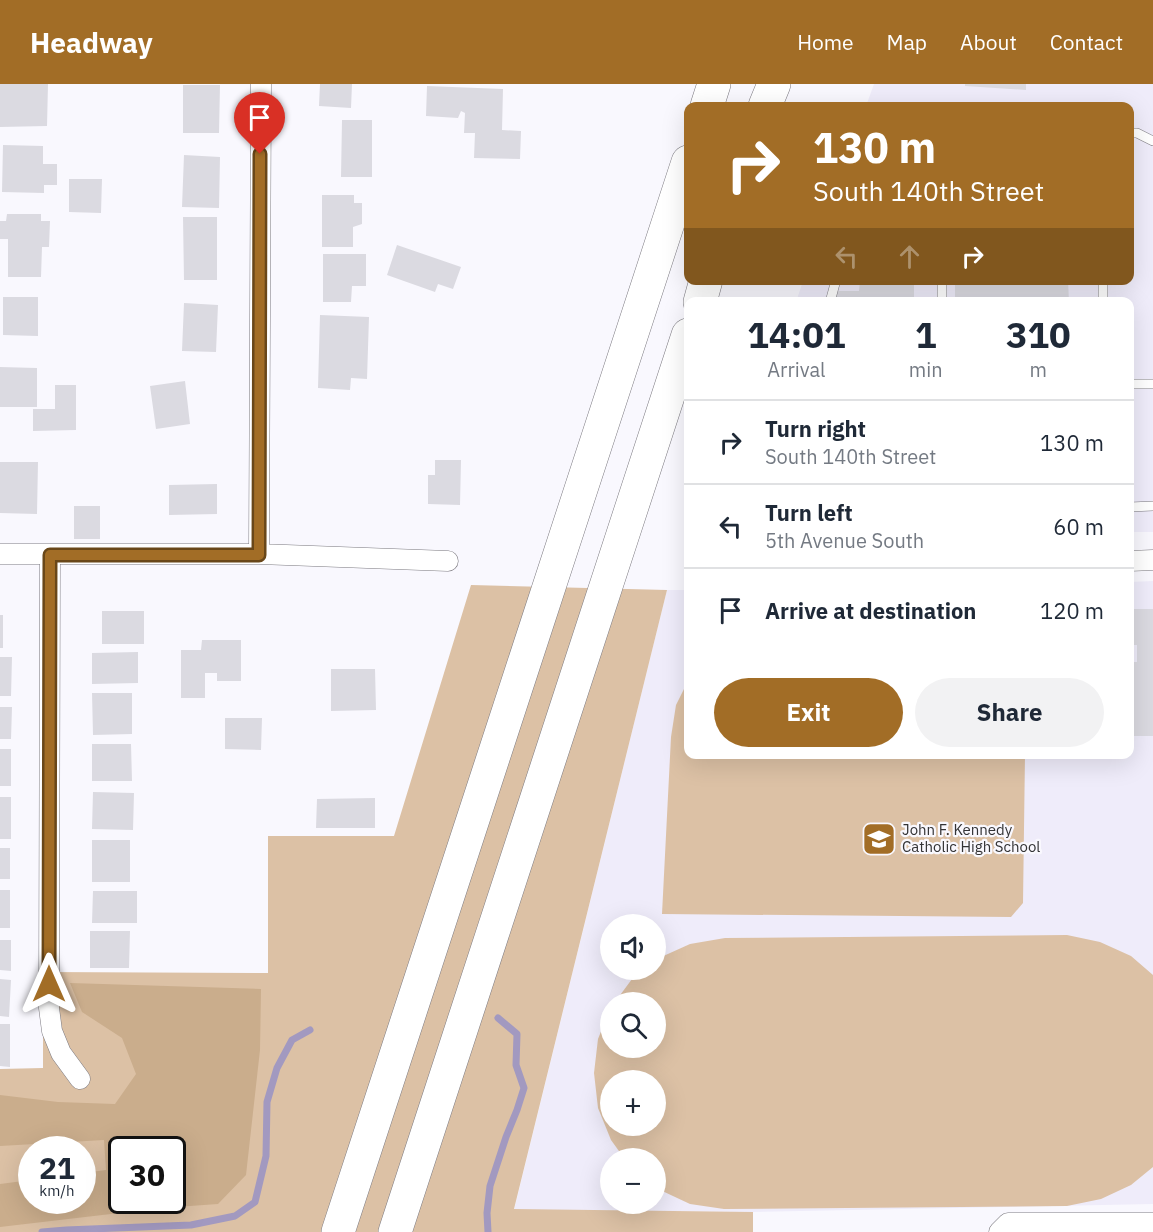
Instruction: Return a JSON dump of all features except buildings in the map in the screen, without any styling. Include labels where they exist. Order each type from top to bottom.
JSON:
[{"type":"highway","points":[[708,102],[714,84]]},
{"type":"highway","points":[[766,102],[773,84]]},
{"type":"highway","points":[[338,1232],[684,174]]},
{"type":"highway","points":[[395,1232],[684,347]]},
{"type":"street","points":[[259,555],[261,84]]},
{"type":"street","points":[[0,554],[259,555],[448,561]]},
{"type":"street","points":[[50,555],[49,1008],[52,1031],[61,1053],[80,1079]]},
{"type":"street","points":[[1134,561],[1153,560]]},
{"type":"street","points":[[1003,1227],[1153,1223]]},
{"type":"lane","points":[[1134,132],[1153,141]]},
{"type":"lane","points":[[1134,384],[1153,384]]},
{"type":"lane","points":[[1134,507],[1153,506]]},
{"type":"shaded area","points":[[874,84],[1153,84],[1153,532],[1134,532],[1134,297],[798,297],[802,285],[1134,285],[1134,102],[867,102]]},
{"type":"shaded area","name":"John F. Kennedy Catholic High School","points":[[1153,581],[1153,1204],[753,1212],[666,1211],[666,1148],[600,1148],[600,1211],[514,1210],[667,590],[684,590],[684,759],[1134,759],[1134,582]]},
{"type":"shaded area","points":[[471,585],[667,590],[514,1209],[600,1210],[600,1214],[666,1214],[666,1211],[753,1212],[753,1232],[0,1232],[0,1069],[43,1068],[43,972],[268,973],[268,836],[394,836]]},
{"type":"shaded area","points":[[684,689],[684,759],[1025,759],[1023,903],[1011,917],[662,914],[671,737],[676,705]]},
{"type":"shaded area","points":[[1067,935],[1100,942],[1131,956],[1153,975],[1153,1167],[1131,1185],[1101,1199],[1067,1206],[724,1209],[690,1204],[666,1193],[666,1148],[617,1148],[609,1136],[666,1136],[666,1070],[600,1070],[600,1113],[594,1073],[600,1034],[600,1058],[666,1058],[666,992],[622,992],[631,980],[666,980],[666,955],[690,944],[725,938]]},
{"type":"shaded area","points":[[70,983],[261,989],[260,1050],[246,1175],[218,1204],[186,1206],[186,1136],[108,1136],[108,1214],[111,1214],[0,1227],[0,1184],[18,1182],[18,1214],[96,1214],[96,1171],[106,1170],[104,1140],[96,1140],[96,1136],[18,1136],[18,1145],[0,1146],[0,1095],[58,1102],[115,1104],[136,1074],[122,1038],[82,1012]]},
{"type":"waterway","points":[[488,1232],[487,1213],[490,1186],[524,1088],[516,1065],[517,1034],[498,1018]]},
{"type":"waterway","points":[[42,1232],[191,1225],[235,1216],[255,1202],[266,1156],[267,1102],[277,1068],[292,1040],[310,1030]]},
{"type":"place","name":"John F. Kennedy Catholic High School","points":[[879,839]]},
{"type":"route","points":[[49,984],[50,555],[259,555],[260,154]]}]
